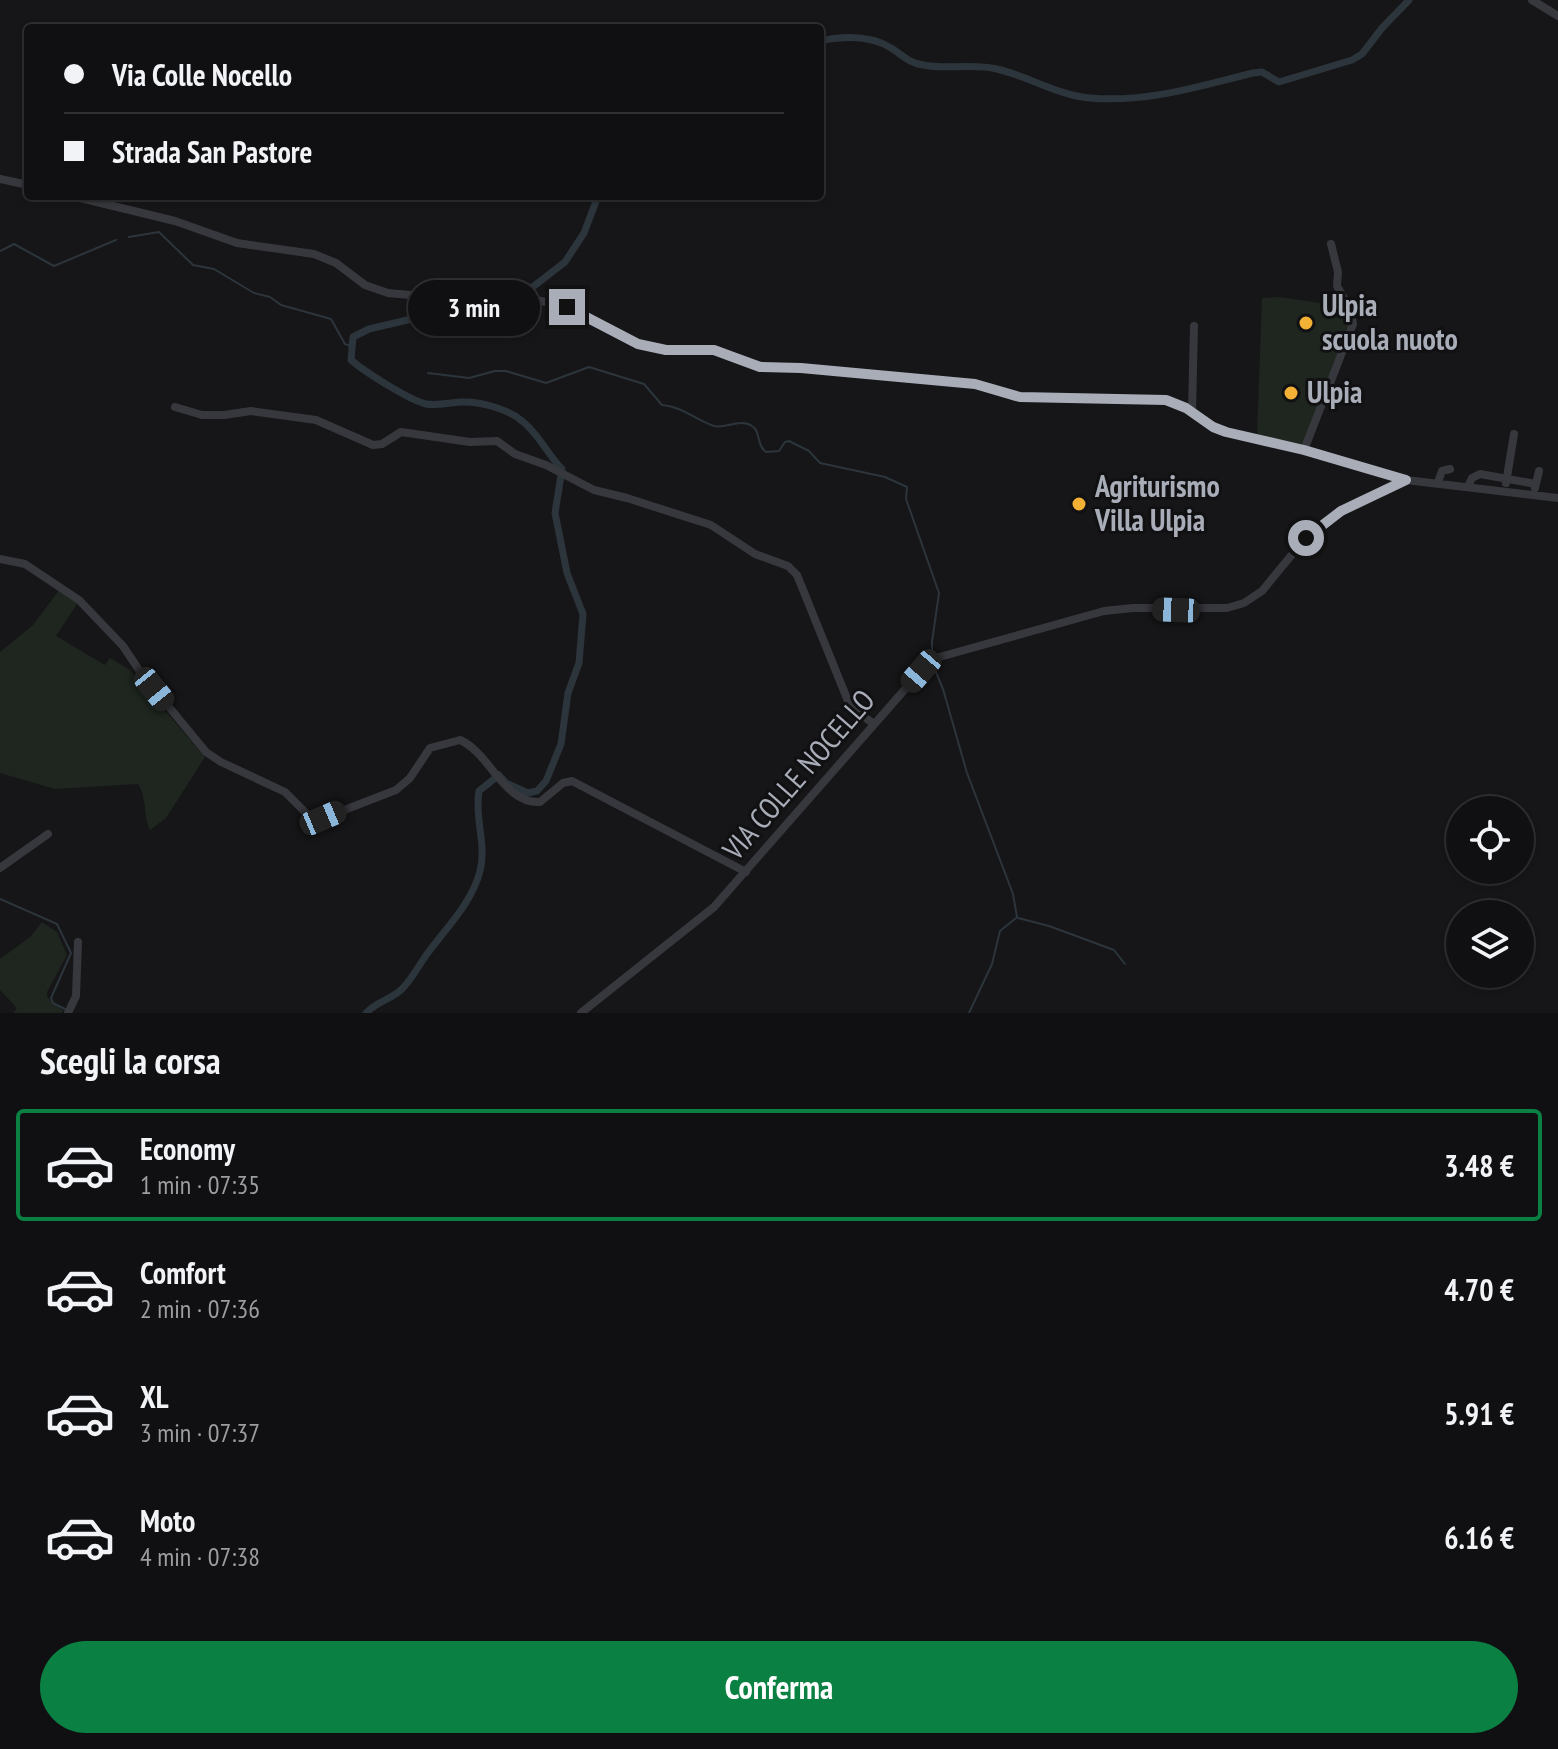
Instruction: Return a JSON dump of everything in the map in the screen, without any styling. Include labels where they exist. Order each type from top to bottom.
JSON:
[{"type":"street","points":[[1532,0],[1558,16]]},
{"type":"street","points":[[0,179],[24,184]]},
{"type":"street","points":[[88,200],[175,221],[237,243],[314,254],[336,263],[365,285],[388,293],[433,297],[518,287],[525,297],[564,306],[638,344],[666,350],[714,350],[760,367],[975,384],[1020,397],[1162,400],[1192,411],[1213,427],[1226,432],[1304,450],[1404,480],[1407,492]]},
{"type":"street","points":[[1304,450],[1353,324],[1351,311],[1337,286],[1338,272],[1331,244]]},
{"type":"street","points":[[1192,411],[1194,326]]},
{"type":"street","points":[[175,407],[202,415],[251,411],[316,420],[371,445],[382,444],[403,432],[467,442],[495,441],[515,454],[597,491],[705,522],[722,530],[752,552],[790,568],[805,588],[848,701],[874,724]]},
{"type":"street","points":[[1505,491],[1514,434]]},
{"type":"street","points":[[1438,482],[1442,471],[1450,469]]},
{"type":"street","points":[[1533,497],[1539,471]]},
{"type":"street","points":[[1468,486],[1472,478],[1480,474],[1536,484]]},
{"type":"street","name":"VIA COLLE NOCELLO","points":[[581,1013],[700,920],[746,872],[925,667],[942,655],[1104,611],[1227,608],[1244,603],[1264,588],[1322,524],[1404,480],[1558,498]]},
{"type":"street","points":[[0,559],[25,564],[79,600],[123,646],[141,673],[206,752],[285,792],[311,818],[321,819],[394,791],[410,778],[428,749],[458,740],[478,753],[512,790],[530,802],[540,802]]},
{"type":"street","points":[[529,811],[563,783],[572,781],[746,872]]},
{"type":"street","points":[[0,868],[48,834]]},
{"type":"street","points":[[68,1013],[76,996],[78,942]]},
{"type":"shaded area","name":"Ulpia","points":[[1279,297],[1355,308],[1302,446],[1257,435],[1262,298]]},
{"type":"shaded area","points":[[60,589],[79,601],[56,636],[105,665],[110,658],[130,670],[205,757],[166,818],[150,830],[138,784],[55,789],[0,773],[0,652],[33,625]]},
{"type":"shaded area","points":[[42,922],[57,932],[67,955],[47,992],[47,997],[64,1011],[13,1013],[17,1008],[0,990],[0,959],[30,937]]},
{"type":"waterway","points":[[824,41],[866,39],[883,44],[923,65],[988,67],[1078,96],[1132,98],[1262,72],[1279,82],[1352,60],[1362,54],[1409,0]]},
{"type":"waterway","points":[[366,1013],[406,985],[471,894],[482,861],[479,791],[499,775],[506,783],[528,793],[537,791],[546,781],[561,744],[568,693],[579,663],[583,614],[567,573],[555,513],[562,469],[533,432],[510,413],[494,407],[464,402],[426,404],[409,397],[351,360],[353,337],[369,329],[429,315],[445,305],[509,300],[534,286],[565,262],[584,233],[596,200]]},
{"type":"waterway","points":[[129,237],[159,232],[193,265],[214,269],[281,305],[331,319],[345,344],[351,346]]},
{"type":"waterway","points":[[0,251],[14,244],[54,266],[116,240]]},
{"type":"waterway","points":[[428,373],[469,378],[506,371],[546,383],[589,367],[644,384],[662,405],[676,408],[714,426],[743,423],[752,426],[766,452],[779,451],[789,441],[809,451],[820,463],[885,477],[907,487],[906,499],[939,593],[932,659]]},
{"type":"waterway","points":[[933,665],[967,773],[1013,894],[1017,917]]},
{"type":"waterway","points":[[0,899],[57,924],[71,953],[51,998],[53,1003],[65,1009]]},
{"type":"waterway","points":[[969,1013],[992,964],[1000,931],[1016,918]]},
{"type":"waterway","points":[[1018,918],[1114,950],[1125,964]]},
{"type":"place","name":"Ulpia scuola nuoto","points":[[1306,323]]},
{"type":"place","name":"Ulpia","points":[[1291,393]]},
{"type":"place","name":"Agriturismo Villa Ulpia","points":[[1079,504]]},
{"type":"route","points":[[567,307],[638,344],[666,350],[714,350],[760,367],[975,384],[1020,397],[1166,400],[1226,432],[1304,450],[1406,480],[1341,511],[1306,538]]}]
